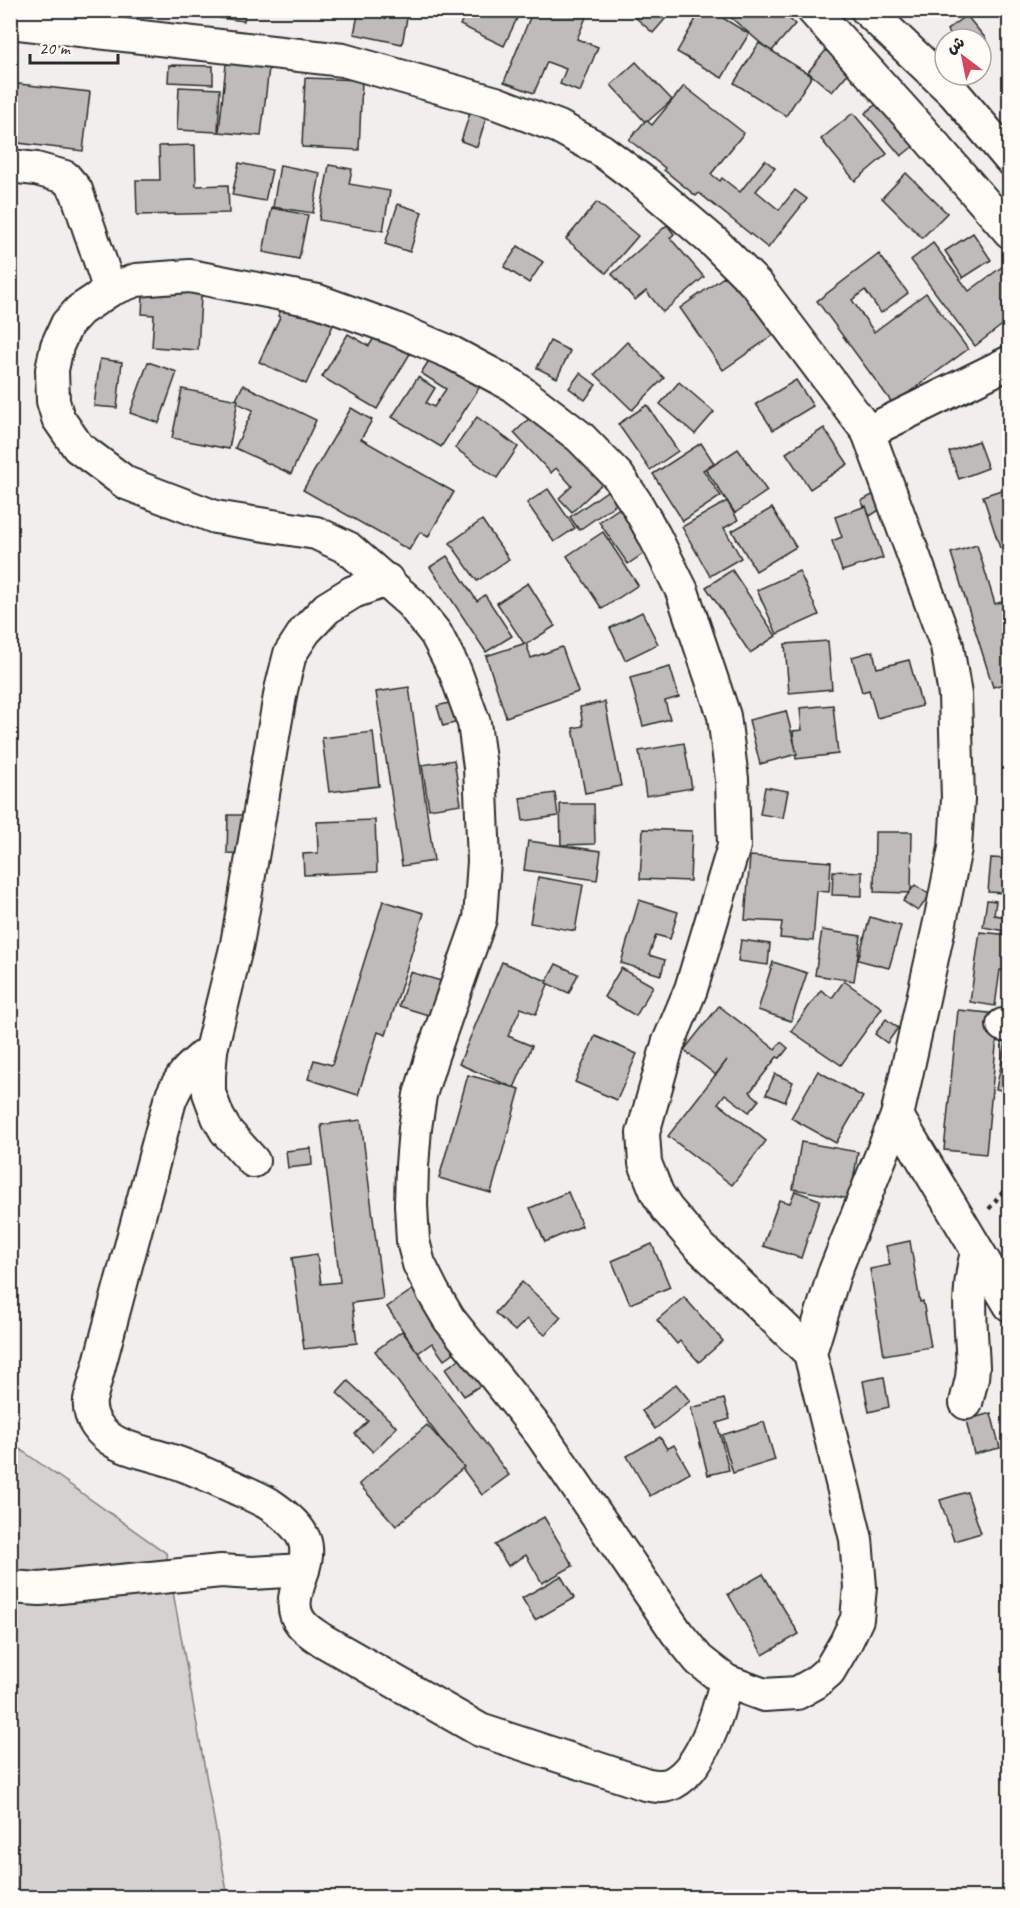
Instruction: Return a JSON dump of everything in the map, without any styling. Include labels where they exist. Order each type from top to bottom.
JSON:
[{"type":"street","points":[[813,10],[1010,231]]},
{"type":"street","points":[[867,10],[954,93],[1010,159]]},
{"type":"street","points":[[10,22],[343,60],[496,103],[560,128],[601,150],[645,183],[715,243],[758,286],[868,432],[947,646],[955,695],[958,799],[955,848],[897,1116],[834,1274],[810,1353],[856,1539],[860,1587],[857,1619],[829,1671],[815,1683],[797,1693],[764,1695],[726,1681],[699,1660],[677,1633],[541,1434],[449,1319],[432,1292],[419,1264],[413,1241],[411,1205],[415,1128],[420,1095],[480,919],[484,861],[480,767],[474,723],[456,671],[435,634],[411,603],[348,548],[316,533],[215,517],[126,483],[78,447],[58,418],[52,401],[52,370],[57,346],[67,324],[80,310],[110,290],[136,280],[190,276],[318,301],[393,328],[452,353],[512,385],[580,437],[618,476],[654,535],[681,591],[724,716],[732,779],[734,846],[694,978],[668,1044],[643,1132],[645,1162],[657,1193],[667,1209],[697,1244],[810,1353]]},
{"type":"street","points":[[10,166],[36,169],[65,177],[76,190],[110,290]]},
{"type":"street","points":[[868,432],[1010,362]]},
{"type":"street","points":[[253,1161],[226,1131],[218,1117],[209,1093],[211,1050],[237,944],[281,690],[290,654],[305,631],[327,608],[353,592],[387,580]]},
{"type":"street","points":[[211,1050],[187,1070],[177,1083],[170,1100],[90,1400],[89,1410],[97,1426],[117,1443],[190,1467],[267,1503],[279,1512],[297,1528],[304,1540],[306,1550],[297,1588],[296,1612],[301,1623],[322,1640],[480,1730],[652,1786],[662,1786],[674,1783],[694,1761],[714,1727],[726,1681]]},
{"type":"street","points":[[897,1116],[1010,1305]]},
{"type":"street","points":[[966,1403],[973,1367],[969,1297],[977,1252]]},
{"type":"street","points":[[10,1587],[40,1589],[221,1571],[252,1573],[303,1570]]},
{"type":"shaded area","points":[[10,1442],[166,1553],[228,1897],[11,1897]]},
{"type":"building","points":[[220,10],[245,10],[244,21],[220,18]]},
{"type":"building","points":[[359,10],[397,10],[408,13],[402,44],[354,34]]},
{"type":"building","points":[[413,10],[429,10],[428,17],[413,15]]},
{"type":"building","points":[[467,10],[517,10],[520,12],[504,46],[460,25]]},
{"type":"building","points":[[533,10],[589,10],[577,39],[598,47],[580,92],[560,84],[566,69],[547,62],[534,93],[504,82]]},
{"type":"building","points":[[627,10],[673,10],[653,33]]},
{"type":"building","points":[[701,10],[710,10],[749,34],[722,78],[677,52]]},
{"type":"building","points":[[722,10],[780,10],[795,24],[771,52]]},
{"type":"building","points":[[966,15],[976,27],[951,27]]},
{"type":"building","points":[[759,43],[812,76],[786,116],[734,83]]},
{"type":"building","points":[[826,50],[850,71],[832,92],[808,72]]},
{"type":"building","points":[[227,55],[270,59],[261,136],[219,132]]},
{"type":"building","points":[[636,62],[672,100],[646,123],[611,85]]},
{"type":"building","points":[[169,65],[213,66],[213,84],[168,82]]},
{"type":"building","points":[[305,78],[362,80],[359,150],[302,147]]},
{"type":"building","points":[[10,83],[90,92],[83,151],[10,142]]},
{"type":"building","points":[[684,86],[744,133],[711,174],[720,181],[722,178],[740,192],[765,160],[775,168],[756,191],[779,210],[795,190],[807,199],[768,248],[699,193],[696,196],[629,140],[646,120],[652,125]]},
{"type":"building","points":[[179,87],[220,89],[218,132],[177,130]]},
{"type":"building","points":[[883,99],[919,142],[901,156],[865,113]]},
{"type":"building","points":[[471,110],[487,115],[477,147],[461,141]]},
{"type":"building","points":[[853,113],[887,154],[855,181],[821,139]]},
{"type":"building","points":[[195,145],[196,186],[228,185],[229,213],[137,215],[136,180],[160,180],[159,146]]},
{"type":"building","points":[[239,163],[272,170],[265,201],[232,195]]},
{"type":"building","points":[[280,165],[320,173],[313,213],[273,207]]},
{"type":"building","points":[[329,165],[352,169],[349,184],[390,191],[383,231],[319,220]]},
{"type":"building","points":[[906,173],[947,213],[922,238],[882,198]]},
{"type":"building","points":[[597,202],[638,236],[606,273],[566,239]]},
{"type":"building","points":[[398,204],[422,212],[410,252],[385,244]]},
{"type":"building","points":[[272,208],[308,215],[299,259],[263,252]]},
{"type":"building","points":[[667,225],[674,234],[670,238],[704,277],[663,312],[646,291],[635,300],[612,274]]},
{"type":"building","points":[[973,233],[991,260],[963,278],[945,251]]},
{"type":"building","points":[[933,243],[969,291],[1010,261],[1010,319],[975,346],[911,260]]},
{"type":"building","points":[[518,246],[543,262],[529,283],[504,267]]},
{"type":"building","points":[[879,254],[908,293],[881,313],[865,290],[852,300],[874,332],[926,293],[968,349],[893,404],[817,301]]},
{"type":"building","points":[[731,272],[775,334],[723,370],[680,308]]},
{"type":"building","points":[[144,277],[202,280],[198,350],[152,347],[154,315],[142,314]]},
{"type":"building","points":[[292,287],[340,310],[306,384],[259,362]]},
{"type":"building","points":[[380,328],[414,347],[377,409],[322,377],[348,334],[369,346]]},
{"type":"building","points":[[445,335],[486,377],[441,447],[392,417],[418,377],[435,388],[426,403],[434,407],[446,389],[421,373]]},
{"type":"building","points":[[550,341],[570,351],[557,378],[537,368]]},
{"type":"building","points":[[627,342],[664,378],[632,410],[595,374]]},
{"type":"building","points":[[100,359],[122,362],[117,408],[94,406]]},
{"type":"building","points":[[148,362],[177,372],[159,423],[130,413]]},
{"type":"building","points":[[580,373],[596,385],[585,400],[569,388]]},
{"type":"building","points":[[796,380],[813,406],[773,430],[756,404]]},
{"type":"building","points":[[679,382],[714,412],[695,434],[660,404]]},
{"type":"building","points":[[243,385],[316,420],[291,474],[235,448],[253,410],[235,402]]},
{"type":"building","points":[[182,389],[238,400],[229,449],[172,438]]},
{"type":"building","points":[[647,405],[678,451],[650,470],[618,424]]},
{"type":"building","points":[[351,408],[372,420],[361,439],[454,492],[428,537],[420,532],[409,550],[303,490]]},
{"type":"building","points":[[540,408],[607,479],[572,512],[559,498],[572,486],[556,468],[551,473],[514,433]]},
{"type":"building","points":[[477,417],[518,447],[497,478],[455,448]]},
{"type":"building","points":[[824,428],[848,464],[810,489],[786,453]]},
{"type":"building","points":[[978,441],[988,468],[959,479],[949,452]]},
{"type":"building","points":[[701,443],[714,463],[703,470],[721,496],[683,521],[653,474]]},
{"type":"building","points":[[738,449],[767,491],[735,513],[706,470]]},
{"type":"building","points":[[1010,487],[1010,545],[1000,548],[983,496]]},
{"type":"building","points":[[548,489],[575,528],[554,542],[527,503]]},
{"type":"building","points":[[610,489],[619,502],[579,530],[570,517]]},
{"type":"building","points":[[876,493],[884,507],[870,516],[861,501]]},
{"type":"building","points":[[727,501],[738,520],[724,528],[741,558],[710,576],[682,527]]},
{"type":"building","points":[[624,505],[653,547],[628,564],[599,522]]},
{"type":"building","points":[[866,506],[883,558],[842,571],[832,541],[842,537],[835,517]]},
{"type":"building","points":[[772,508],[796,547],[756,571],[732,531]]},
{"type":"building","points":[[482,520],[509,559],[477,581],[450,543]]},
{"type":"building","points":[[603,532],[638,585],[602,609],[567,556]]},
{"type":"building","points":[[977,545],[995,604],[1010,599],[1010,631],[1006,632],[1010,644],[1010,682],[993,687],[951,553]]},
{"type":"building","points":[[447,556],[477,601],[485,595],[512,636],[486,652],[430,567]]},
{"type":"building","points":[[1010,563],[1010,587],[1003,565]]},
{"type":"building","points":[[732,570],[776,636],[750,653],[706,587]]},
{"type":"building","points":[[799,571],[819,615],[777,634],[757,590]]},
{"type":"building","points":[[528,583],[555,626],[525,645],[497,603]]},
{"type":"building","points":[[642,612],[658,644],[625,660],[610,628]]},
{"type":"building","points":[[828,641],[832,689],[789,693],[785,644]]},
{"type":"building","points":[[526,643],[531,658],[562,647],[578,692],[506,717],[486,656]]},
{"type":"building","points":[[873,651],[877,668],[909,660],[922,706],[877,718],[869,690],[862,692],[852,657]]},
{"type":"building","points":[[670,667],[679,697],[665,701],[670,719],[643,726],[630,678]]},
{"type":"building","points":[[409,687],[434,861],[402,866],[376,692]]},
{"type":"building","points":[[457,701],[462,721],[443,726],[437,706]]},
{"type":"building","points":[[605,702],[621,786],[585,793],[573,728],[583,726],[580,707]]},
{"type":"building","points":[[833,705],[838,754],[796,759],[793,731],[802,730],[800,708]]},
{"type":"building","points":[[786,711],[797,754],[760,764],[749,720]]},
{"type":"building","points":[[373,732],[379,786],[329,792],[322,738]]},
{"type":"building","points":[[684,743],[692,788],[646,796],[639,751]]},
{"type":"building","points":[[454,760],[461,804],[429,809],[422,765]]},
{"type":"building","points":[[765,787],[788,791],[783,818],[760,814]]},
{"type":"building","points":[[555,793],[558,816],[523,821],[520,798]]},
{"type":"building","points":[[560,804],[594,804],[595,844],[561,845]]},
{"type":"building","points":[[228,815],[254,815],[253,854],[227,853]]},
{"type":"building","points":[[375,820],[377,872],[304,875],[303,854],[318,853],[317,822]]},
{"type":"building","points":[[643,829],[692,831],[690,881],[640,879]]},
{"type":"building","points":[[875,832],[912,832],[911,893],[874,892]]},
{"type":"building","points":[[528,841],[601,851],[597,880],[524,870]]},
{"type":"building","points":[[750,856],[831,862],[829,892],[817,891],[813,941],[780,938],[782,922],[745,920]]},
{"type":"building","points":[[991,858],[1008,859],[1005,893],[988,892]]},
{"type":"building","points":[[833,871],[862,872],[862,896],[832,895]]},
{"type":"building","points":[[538,877],[583,885],[575,931],[530,923]]},
{"type":"building","points":[[915,885],[930,895],[918,911],[903,901]]},
{"type":"building","points":[[639,900],[678,912],[670,939],[656,935],[649,955],[665,960],[661,975],[621,963]]},
{"type":"building","points":[[987,900],[996,901],[994,915],[1007,917],[1005,931],[983,927]]},
{"type":"building","points":[[383,901],[424,913],[386,1035],[378,1032],[358,1095],[308,1079],[314,1060],[332,1065]]},
{"type":"building","points":[[870,917],[901,926],[889,968],[858,960]]},
{"type":"building","points":[[822,930],[861,936],[854,981],[815,975]]},
{"type":"building","points":[[980,932],[1010,935],[1007,955],[1010,955],[1010,971],[1000,970],[995,1006],[970,1002]]},
{"type":"building","points":[[741,940],[770,944],[768,965],[738,961]]},
{"type":"building","points":[[502,962],[549,982],[536,1014],[521,1008],[508,1036],[532,1046],[514,1088],[459,1064]]},
{"type":"building","points":[[773,962],[807,973],[791,1021],[758,1010]]},
{"type":"building","points":[[556,964],[578,974],[569,993],[546,983]]},
{"type":"building","points":[[621,968],[653,986],[636,1016],[604,997]]},
{"type":"building","points":[[410,972],[448,983],[438,1018],[399,1006]]},
{"type":"building","points":[[844,981],[882,1008],[841,1065],[791,1031],[821,990],[832,998]]},
{"type":"building","points":[[719,1006],[775,1049],[781,1042],[788,1048],[780,1058],[777,1057],[750,1092],[759,1100],[749,1112],[725,1094],[718,1103],[766,1141],[732,1185],[668,1136],[716,1075],[684,1050]]},
{"type":"building","points":[[958,1010],[999,1014],[986,1154],[944,1150]]},
{"type":"building","points":[[886,1019],[898,1028],[887,1043],[875,1034]]},
{"type":"building","points":[[1008,1032],[1010,1033],[1010,1092],[996,1089]]},
{"type":"building","points":[[595,1036],[637,1054],[617,1100],[575,1082]]},
{"type":"building","points":[[818,1071],[863,1097],[836,1143],[791,1118]]},
{"type":"building","points":[[775,1074],[793,1082],[785,1102],[766,1094]]},
{"type":"building","points":[[468,1075],[520,1089],[491,1193],[439,1178]]},
{"type":"building","points":[[361,1120],[383,1299],[352,1303],[357,1343],[304,1349],[292,1258],[317,1254],[321,1284],[340,1282],[321,1125]]},
{"type":"building","points":[[801,1142],[858,1152],[850,1199],[793,1189]]},
{"type":"building","points":[[311,1148],[312,1165],[288,1168],[286,1151]]},
{"type":"building","points":[[795,1191],[820,1200],[801,1258],[763,1246],[779,1200],[790,1203]]},
{"type":"building","points":[[568,1192],[582,1226],[545,1242],[530,1208]]},
{"type":"building","points":[[910,1241],[920,1302],[923,1301],[931,1347],[884,1355],[870,1269],[890,1265],[886,1246]]},
{"type":"building","points":[[652,1244],[670,1287],[630,1304],[612,1261]]},
{"type":"building","points":[[522,1282],[561,1317],[545,1335],[527,1319],[515,1331],[495,1313]]},
{"type":"building","points":[[418,1286],[460,1348],[444,1360],[432,1343],[418,1353],[387,1307]]},
{"type":"building","points":[[684,1297],[723,1341],[699,1362],[680,1341],[677,1344],[657,1320]]},
{"type":"building","points":[[402,1331],[509,1475],[482,1495],[375,1351]]},
{"type":"building","points":[[470,1352],[489,1380],[464,1396],[445,1369]]},
{"type":"building","points":[[884,1377],[889,1407],[869,1412],[863,1381]]},
{"type":"building","points":[[348,1381],[397,1427],[373,1452],[355,1434],[368,1421],[337,1393]]},
{"type":"building","points":[[676,1384],[690,1401],[655,1429],[642,1411]]},
{"type":"building","points":[[724,1399],[730,1419],[717,1423],[729,1470],[708,1475],[691,1408]]},
{"type":"building","points":[[991,1413],[1000,1448],[974,1454],[966,1420]]},
{"type":"building","points":[[764,1422],[775,1460],[733,1473],[722,1435]]},
{"type":"building","points":[[427,1425],[464,1467],[396,1526],[359,1484]]},
{"type":"building","points":[[660,1437],[667,1449],[674,1445],[690,1473],[650,1496],[627,1456]]},
{"type":"building","points":[[967,1492],[981,1533],[954,1541],[940,1500]]},
{"type":"building","points":[[544,1517],[573,1566],[542,1583],[526,1555],[508,1566],[495,1545]]},
{"type":"building","points":[[763,1574],[799,1634],[763,1655],[728,1594]]},
{"type":"building","points":[[561,1576],[574,1598],[535,1620],[522,1598]]}]
